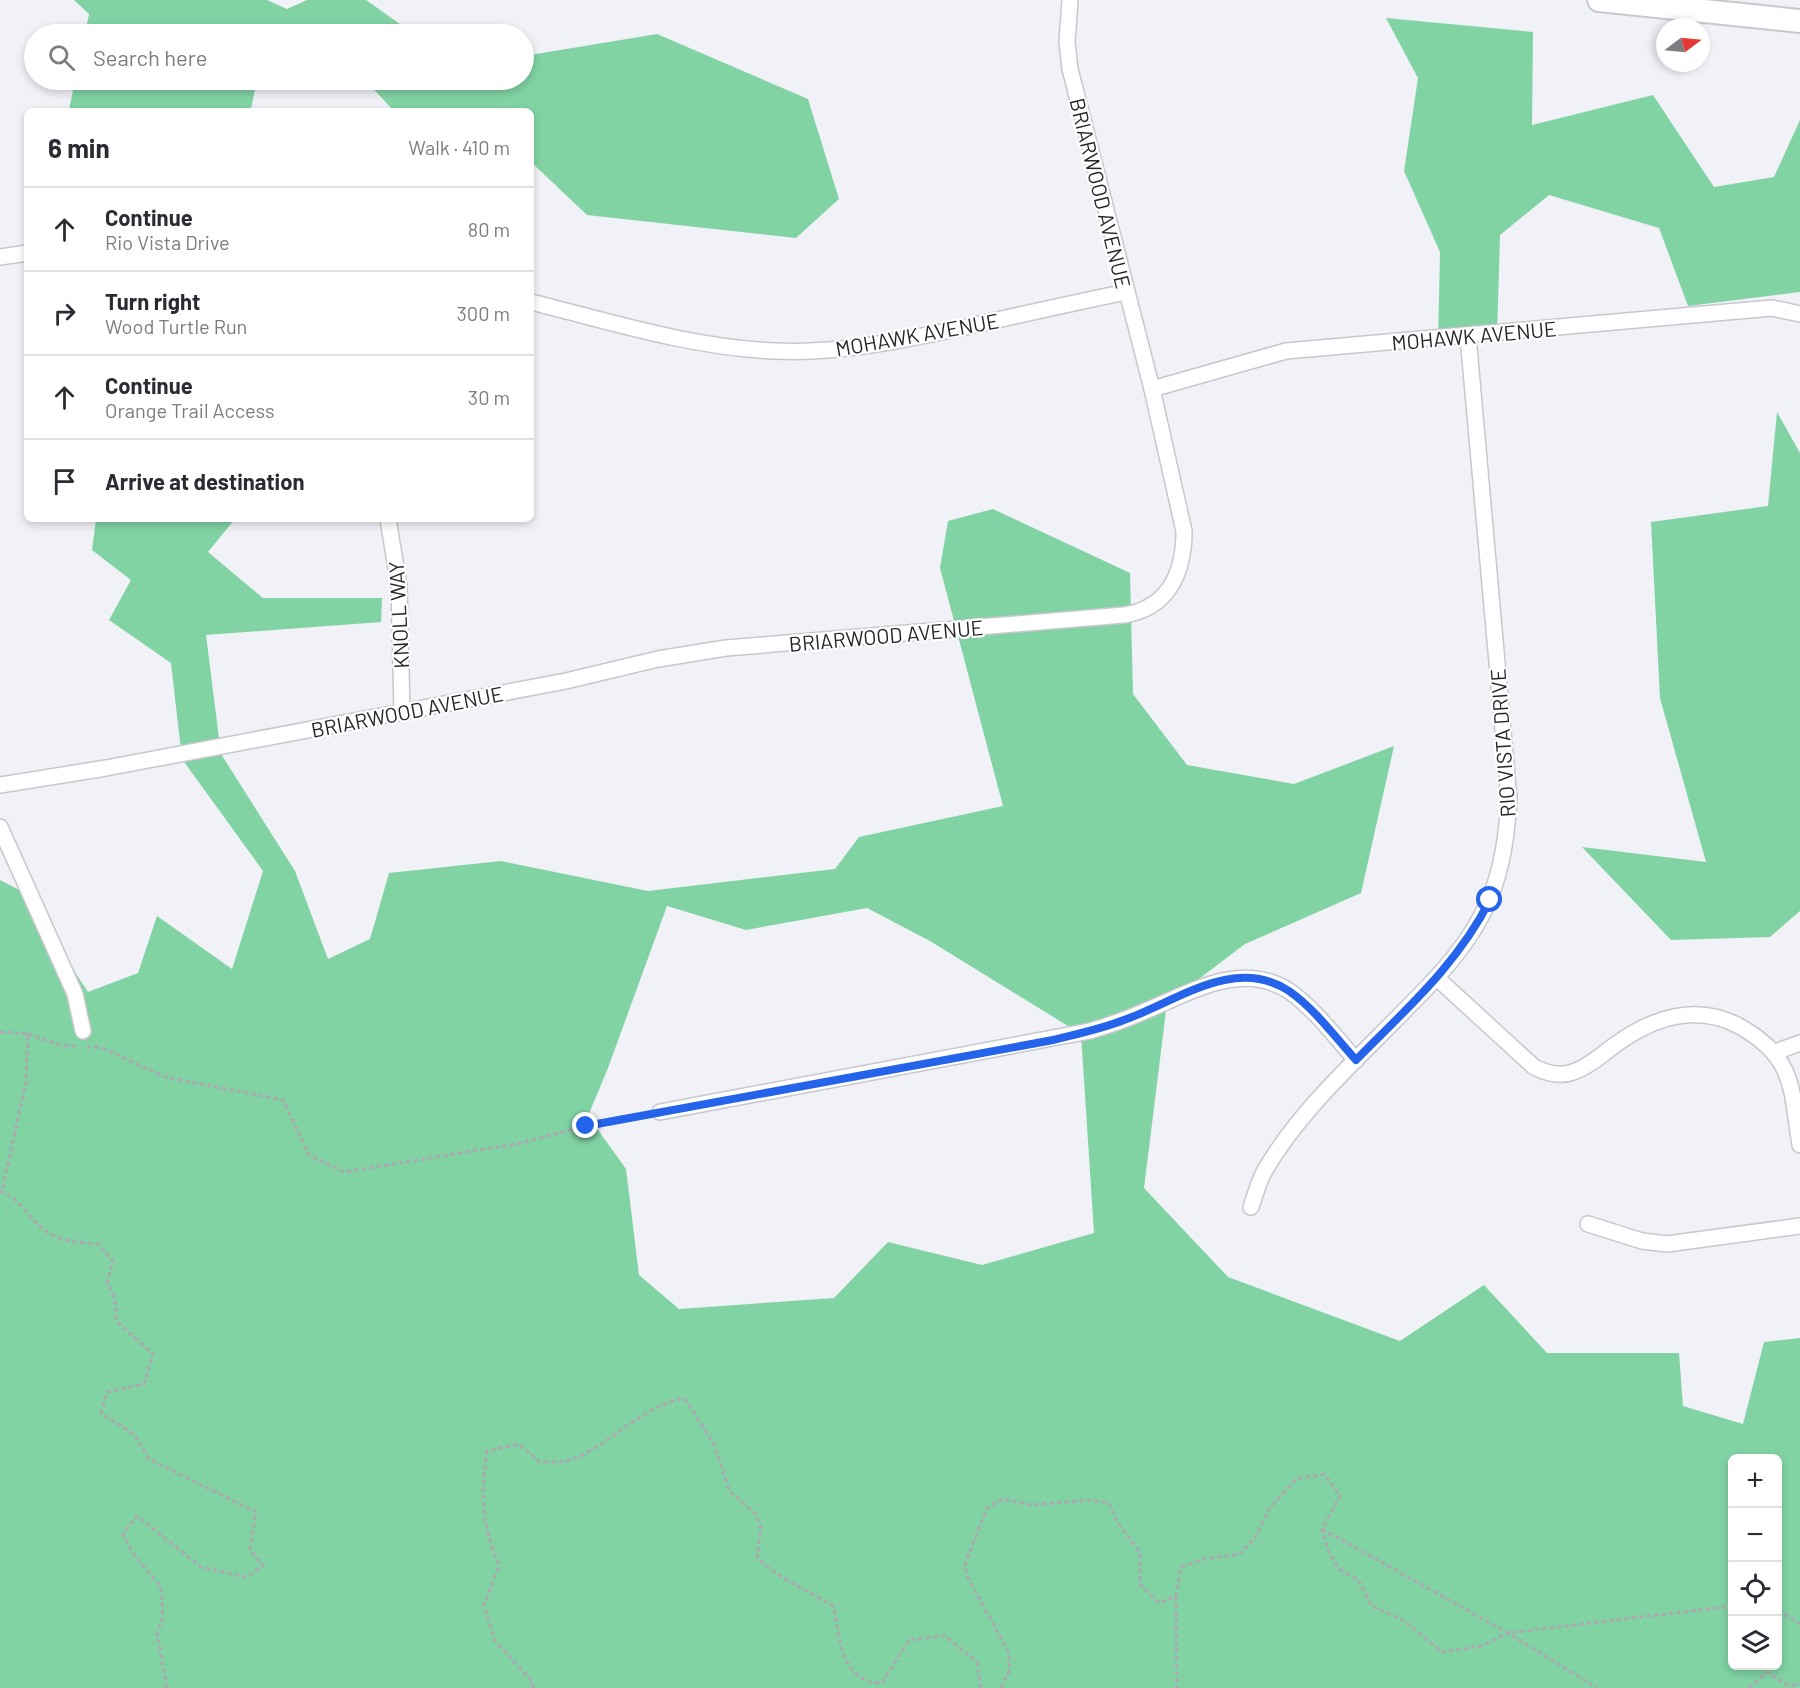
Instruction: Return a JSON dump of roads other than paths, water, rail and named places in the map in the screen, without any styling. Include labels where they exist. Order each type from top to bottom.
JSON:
[{"type":"main road","points":[[1599,0],[1800,21]]},
{"type":"street","name":"BRIARWOOD AVENUE","points":[[0,785],[106,768],[566,681],[658,658],[726,648],[1124,615],[1149,607],[1173,586],[1180,571],[1184,553],[1184,531],[1152,389],[1070,69],[1067,42],[1070,0]]},
{"type":"street","points":[[0,257],[24,253]]},
{"type":"street","name":"MOHAWK AVENUE","points":[[534,303],[696,342],[777,351],[823,351],[897,341],[1126,292]]},
{"type":"street","name":"MOHAWK AVENUE","points":[[1152,389],[1286,351],[1773,308],[1800,314]]},
{"type":"street","name":"RIO VISTA DRIVE","points":[[1251,1207],[1263,1174],[1288,1137],[1356,1060],[1460,952],[1490,900],[1501,867],[1507,833],[1509,798],[1468,336]]},
{"type":"street","name":"KNOLL WAY","points":[[388,522],[399,586],[402,712]]},
{"type":"street","points":[[0,827],[75,994],[83,1031]]},
{"type":"street","points":[[660,1112],[1089,1032],[1126,1020],[1212,983],[1232,978],[1269,982],[1286,990],[1302,1001],[1356,1060]]},
{"type":"street","points":[[1437,978],[1534,1066],[1545,1072],[1573,1073],[1634,1032],[1654,1022],[1676,1016],[1694,1014],[1730,1022],[1754,1035],[1775,1052],[1790,1084],[1800,1145]]},
{"type":"street","points":[[1775,1052],[1800,1043]]},
{"type":"street","points":[[1588,1224],[1642,1241],[1667,1244],[1800,1226]]}]
